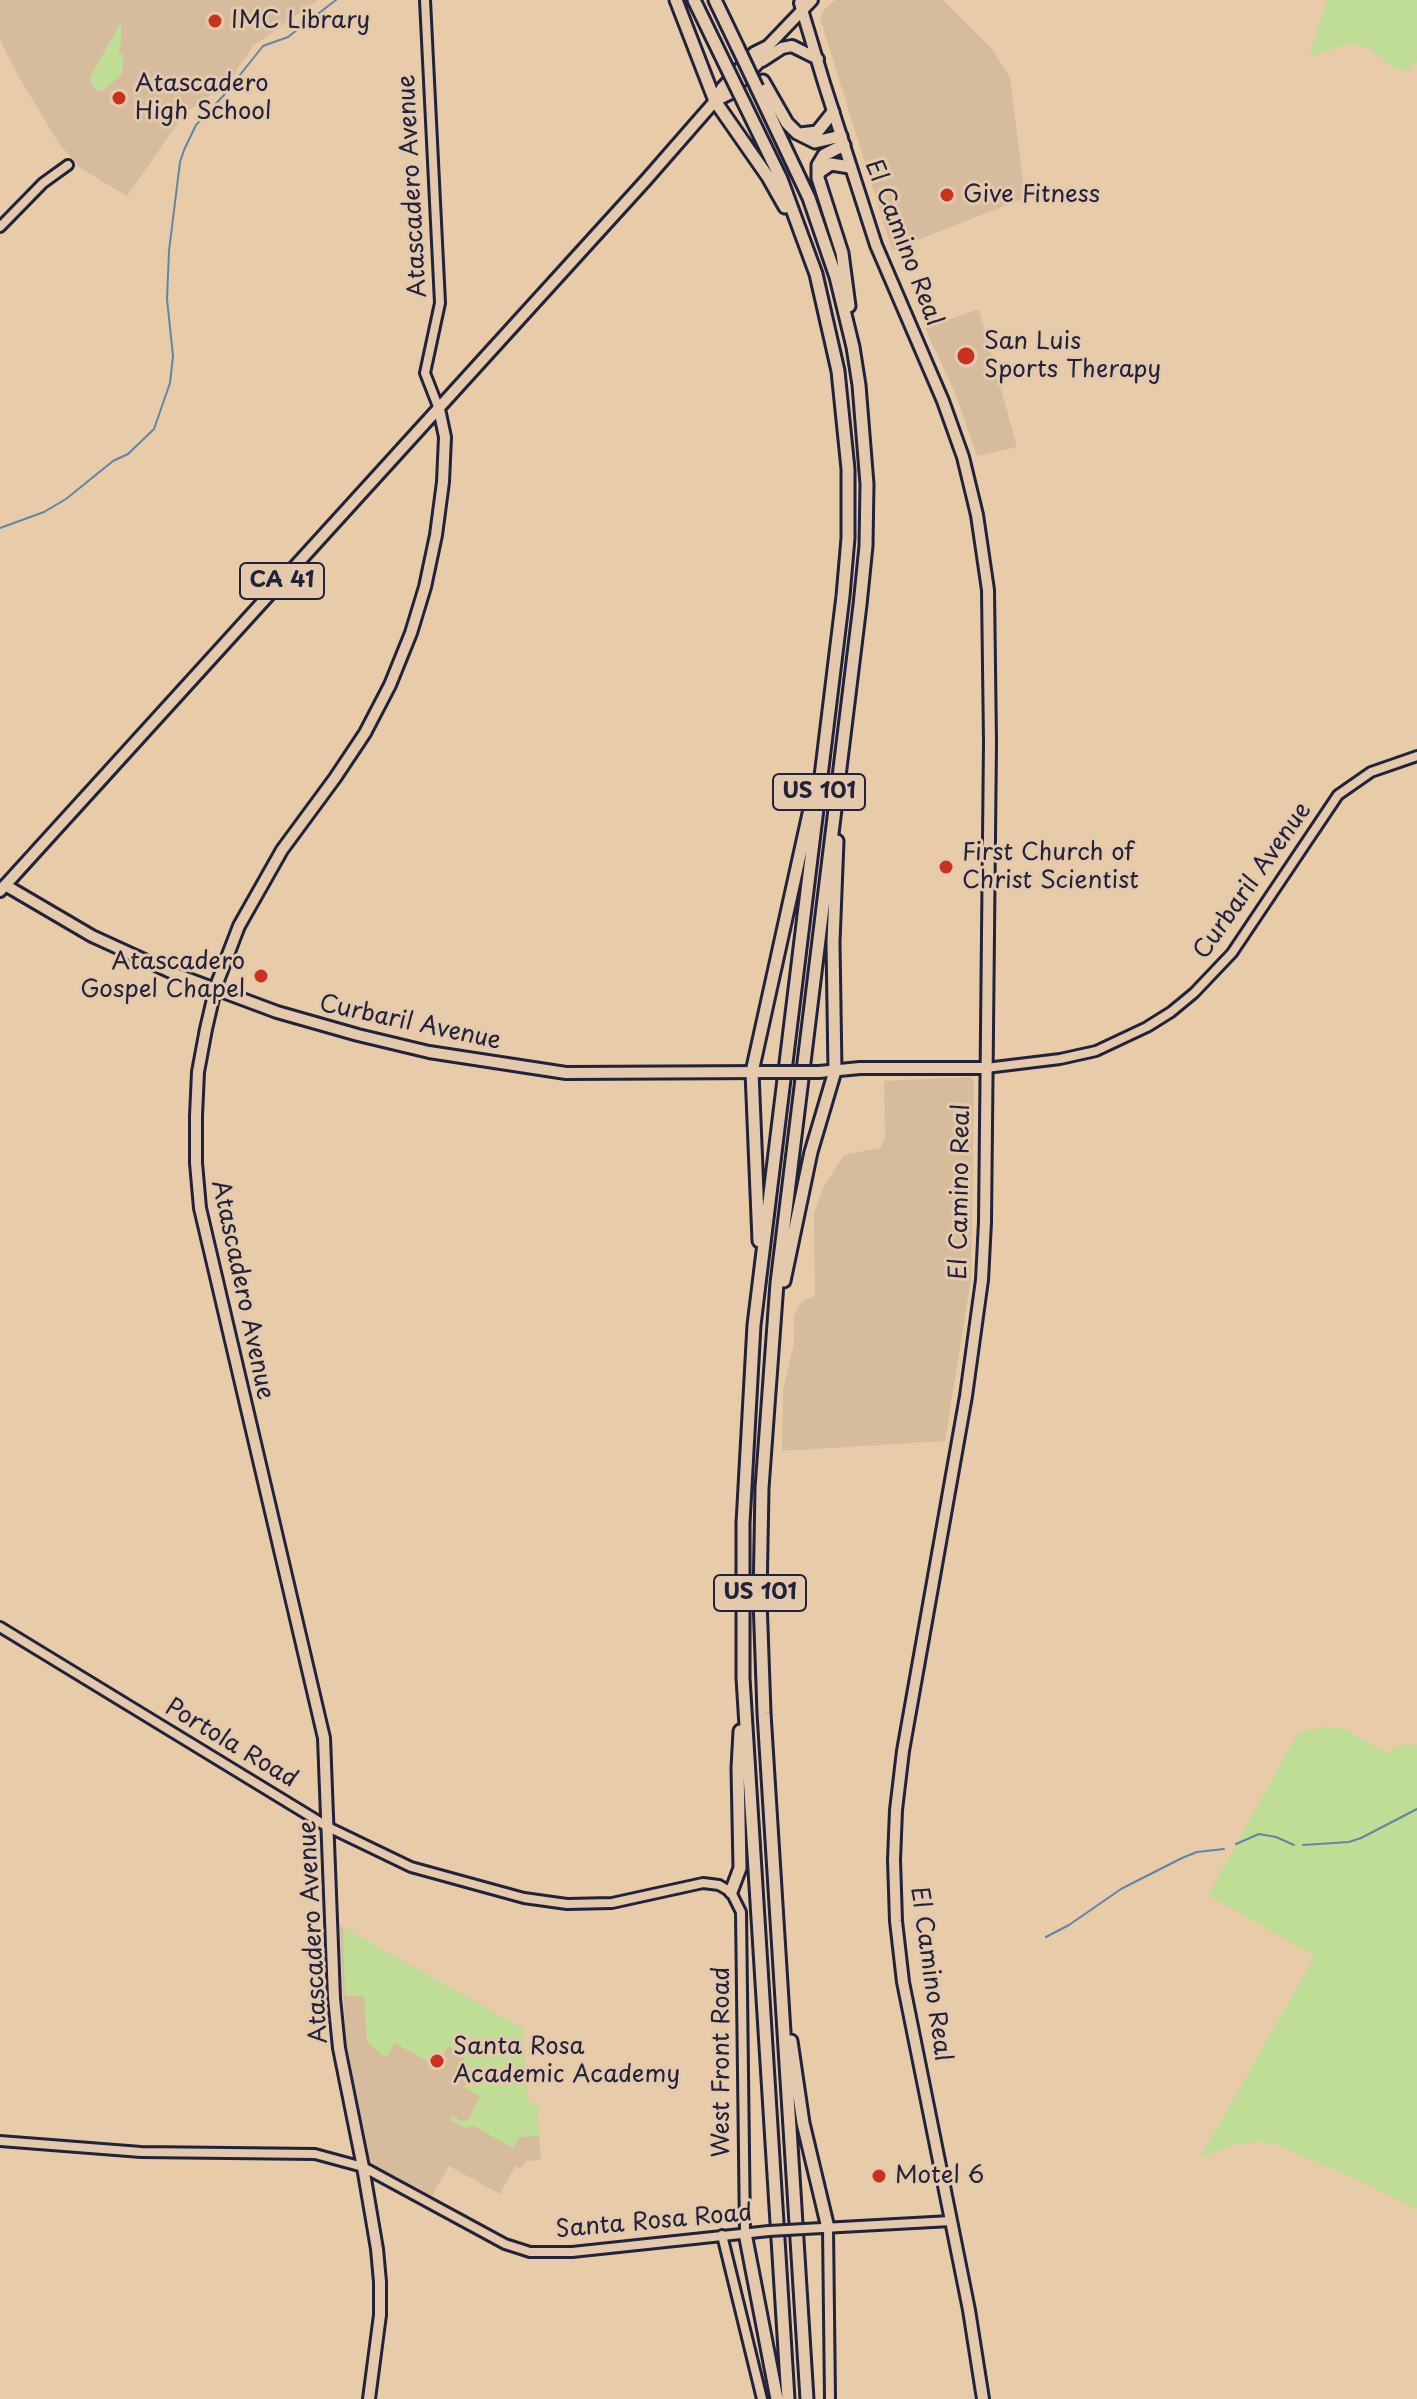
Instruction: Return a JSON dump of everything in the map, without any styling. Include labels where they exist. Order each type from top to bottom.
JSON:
[{"type":"highway","points":[[676,0],[715,101],[768,177],[807,246]]},
{"type":"highway","name":"US 101","points":[[694,0],[781,179],[807,246],[834,346],[842,395],[848,469],[846,563],[761,1262],[745,1459],[743,1678],[788,2399]]},
{"type":"highway","name":"US 101","points":[[715,0],[738,48],[752,65],[818,222],[836,277],[853,347],[863,416],[867,515],[862,594],[771,1344],[763,1460],[760,1614],[764,1713],[807,2399]]},
{"type":"highway","points":[[760,84],[797,133],[815,142],[842,140]]},
{"type":"highway","points":[[797,133],[808,135],[817,132],[833,112]]},
{"type":"highway","points":[[842,140],[824,155],[818,165],[818,173],[846,273],[853,347]]},
{"type":"highway","points":[[818,173],[831,164],[850,167]]},
{"type":"highway","points":[[761,1262],[752,1072],[825,742]]},
{"type":"highway","points":[[771,1344],[804,1181],[835,1071],[833,942],[837,790]]},
{"type":"highway","points":[[731,1892],[740,1868],[738,1768],[743,1678]]},
{"type":"highway","points":[[779,1954],[803,2123],[828,2228]]},
{"type":"highway","points":[[745,2233],[777,2399]]},
{"type":"main road","name":"CA 41","points":[[715,101],[729,94],[799,3],[812,0]]},
{"type":"main road","name":"El Camino Real","points":[[799,3],[883,266],[943,401],[958,443],[972,492],[984,556],[990,647],[985,1222],[980,1298],[966,1396],[903,1751],[895,1837],[896,1921],[903,1982],[971,2322],[983,2399]]},
{"type":"main road","name":"CA 41","points":[[2,888],[439,409],[715,101],[722,88],[754,53],[768,46]]},
{"type":"main road","points":[[752,65],[787,46],[798,47],[818,59]]},
{"type":"main road","name":"Atascadero Avenue","points":[[369,2399],[380,2315],[380,2282],[363,2167],[339,2048],[334,1998],[326,1760],[320,1718],[200,1208],[196,1163],[198,1072],[215,990],[239,926],[282,850],[365,733],[390,685],[411,633],[425,587],[443,482],[445,437],[439,409]]},
{"type":"main road","name":"Curbaril Avenue","points":[[2,888],[92,936],[215,990],[358,1035],[486,1062],[566,1073],[835,1071],[896,1074],[986,1068]]},
{"type":"street","name":"Atascadero Avenue","points":[[425,0],[440,303],[425,373],[439,409]]},
{"type":"street","points":[[0,227],[43,183],[68,165]]},
{"type":"street","name":"Curbaril Avenue","points":[[986,1068],[1060,1059],[1096,1051],[1171,1012],[1232,953],[1338,795],[1371,772],[1417,756]]},
{"type":"street","name":"Portola Road","points":[[0,1627],[328,1827],[411,1867],[546,1901],[612,1903],[703,1883],[719,1885],[731,1892]]},
{"type":"street","name":"West Front Road","points":[[731,1892],[741,1912],[745,2233]]},
{"type":"street","name":"Santa Rosa Road","points":[[0,2141],[141,2152],[303,2153],[363,2167],[505,2244],[530,2252],[572,2252],[769,2231],[951,2221]]},
{"type":"street","points":[[828,2228],[830,2399]]},
{"type":"street","points":[[722,2235],[762,2399]]},
{"type":"shaded area","name":"Atascadero High School","points":[[0,0],[318,0],[253,46],[228,83],[185,113],[127,196],[80,168],[58,142],[0,40]]},
{"type":"shaded area","points":[[835,0],[943,0],[992,49],[1010,78],[1025,198],[892,250],[820,18]]},
{"type":"shaded area","points":[[979,309],[1017,447],[977,456],[955,393],[925,328]]},
{"type":"shaded area","points":[[971,1077],[974,1082],[971,1279],[945,1441],[782,1451],[783,1390],[794,1343],[794,1316],[802,1301],[815,1296],[814,1213],[824,1186],[844,1155],[880,1148],[885,1139],[884,1081]]},
{"type":"shaded area","name":"Santa Rosa Academic Academy","points":[[340,1926],[523,2029],[527,2101],[537,2105],[541,2160],[526,2161],[521,2169],[515,2166],[500,2194],[449,2166],[432,2196],[368,2159],[346,2049]]},
{"type":"green space","points":[[1327,0],[1417,0],[1417,61],[1408,70],[1395,69],[1367,47],[1348,43],[1309,58]]},
{"type":"green space","points":[[121,22],[118,52],[124,55],[122,74],[103,91],[96,90],[89,79]]},
{"type":"green space","points":[[1325,1726],[1345,1729],[1387,1753],[1397,1746],[1417,1745],[1417,2209],[1273,2143],[1233,2145],[1200,2158],[1315,1956],[1208,1895],[1298,1733]]},
{"type":"green space","points":[[343,1927],[523,2029],[527,2101],[537,2105],[539,2136],[519,2137],[513,2148],[474,2126],[464,2128],[450,2120],[452,2116],[462,2121],[468,2120],[480,2096],[464,2087],[468,2079],[462,2054],[448,2046],[437,2067],[395,2043],[386,2058],[367,2042],[364,1996],[345,1996]]},
{"type":"waterway","points":[[0,528],[44,512],[66,499],[113,461],[128,454],[154,429],[170,383],[173,356],[167,299],[169,251],[184,150],[196,125],[263,46],[288,37],[336,0]]},
{"type":"waterway","points":[[1303,1845],[1349,1842],[1417,1809]]},
{"type":"waterway","points":[[1236,1844],[1259,1834],[1294,1845]]},
{"type":"waterway","points":[[1046,1937],[1121,1889],[1182,1858],[1197,1852],[1224,1849]]},
{"type":"place","name":"IMC Library","points":[[215,21]]},
{"type":"place","name":"Atascadero High School","points":[[119,98]]},
{"type":"place","name":"Give Fitness","points":[[947,195]]},
{"type":"place","name":"San Luis Sports Therapy","points":[[966,356]]},
{"type":"place","name":"First Church of Christ Scientist","points":[[946,867]]},
{"type":"place","name":"Atascadero Gospel Chapel","points":[[261,976]]},
{"type":"place","name":"Santa Rosa Academic Academy","points":[[437,2061]]},
{"type":"place","name":"Motel 6","points":[[879,2176]]}]
